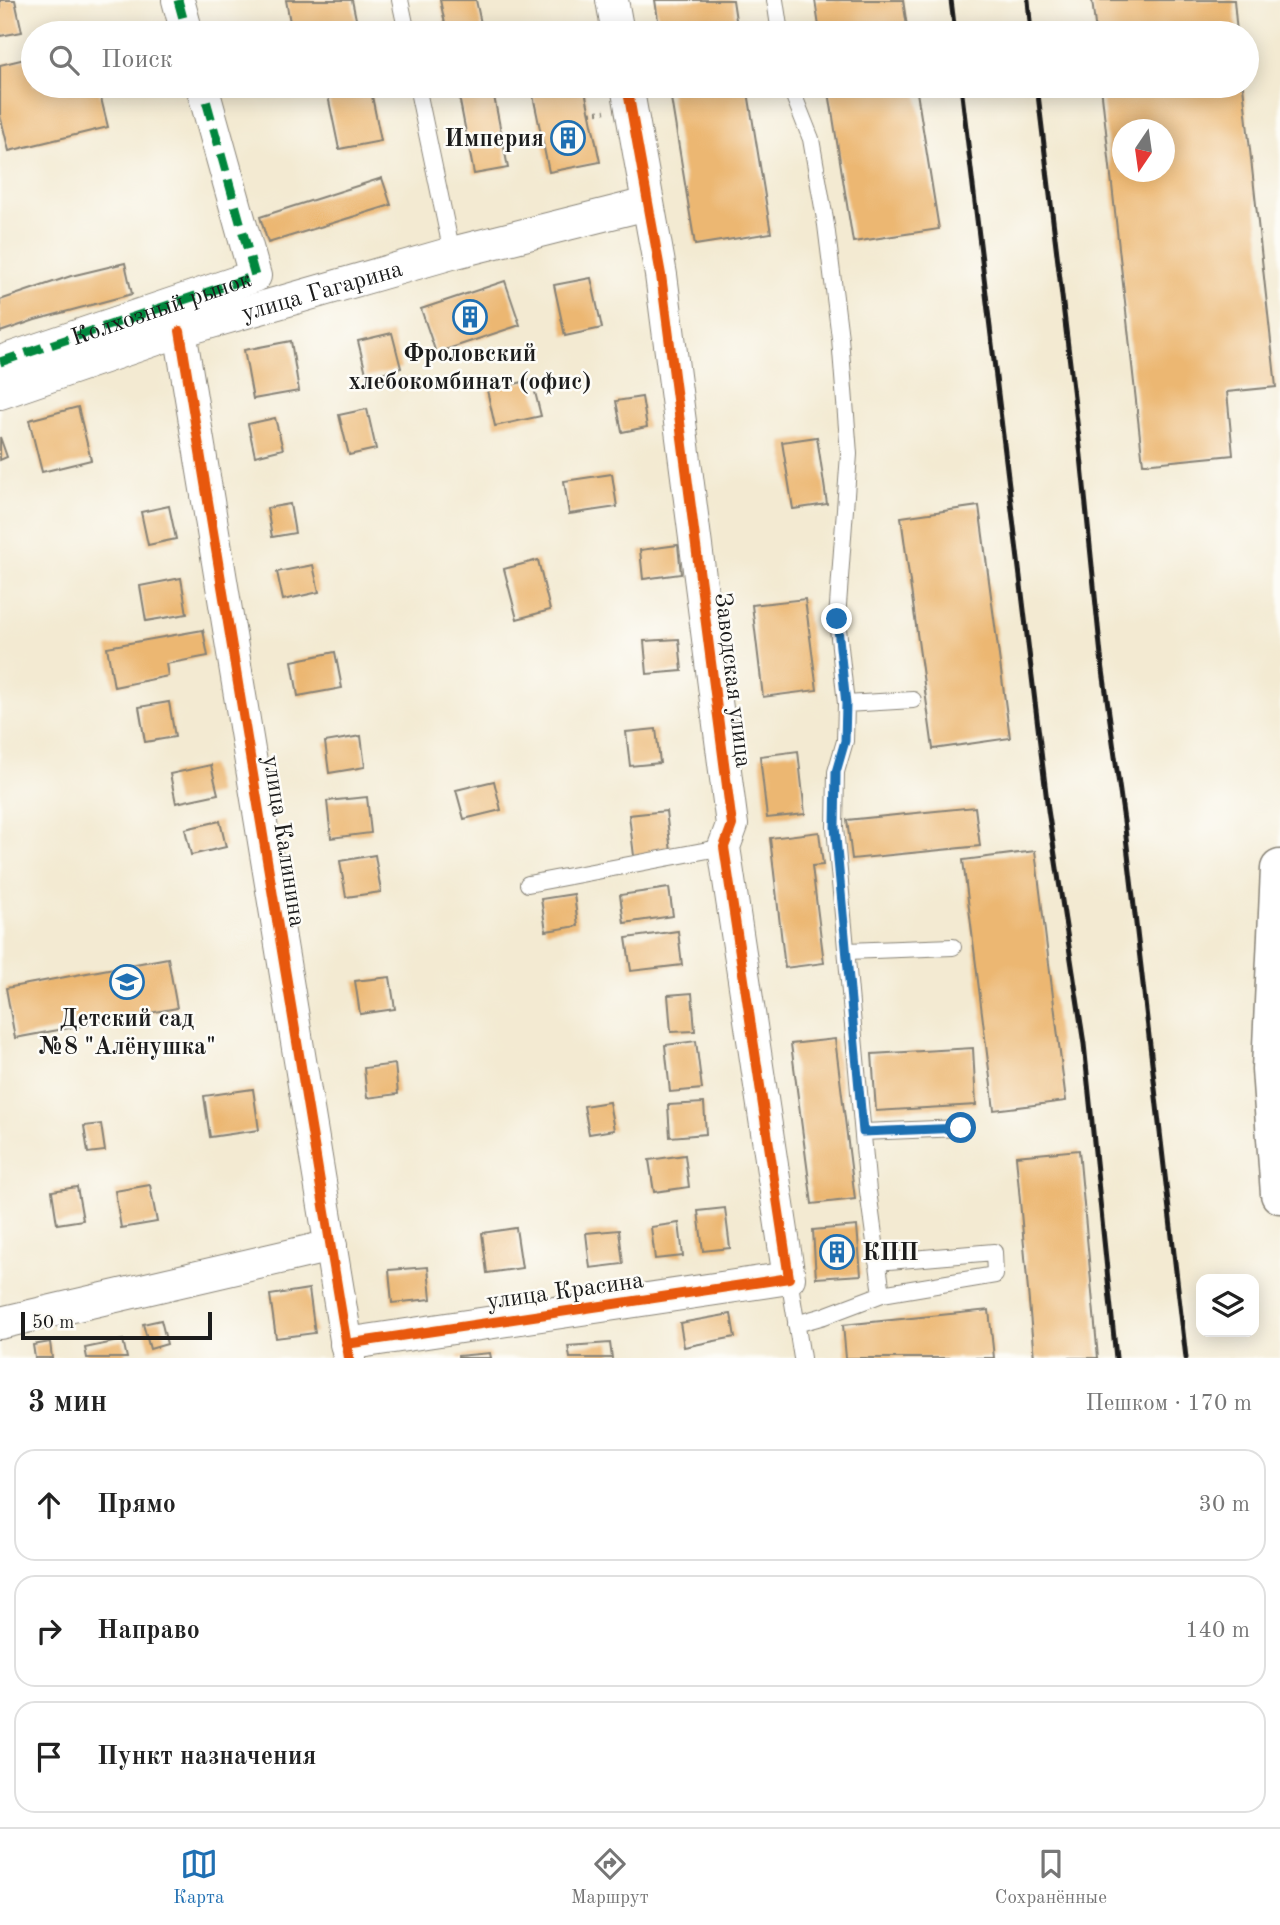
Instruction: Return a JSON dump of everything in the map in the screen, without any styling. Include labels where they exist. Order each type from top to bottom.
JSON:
[{"type":"street","points":[[177,0],[183,21]]},
{"type":"street","points":[[612,0],[616,21]]},
{"type":"street","name":"Колхозный рынок","points":[[0,362],[255,275],[204,98]]},
{"type":"street","name":"Заводская улица","points":[[629,98],[661,275],[732,825],[724,847],[789,1279]]},
{"type":"street","name":"улица Гагарина","points":[[0,393],[180,331],[452,253],[647,204]]},
{"type":"street","name":"улица Калинина","points":[[180,331],[347,1351]]},
{"type":"street","points":[[1280,869],[1271,1069],[1280,1194]]},
{"type":"street","points":[[0,1323],[331,1246]]},
{"type":"street","name":"улица Красина","points":[[347,1351],[789,1279]]},
{"type":"lane","points":[[400,0],[404,21]]},
{"type":"lane","points":[[775,0],[778,21]]},
{"type":"lane","points":[[420,98],[452,253]]},
{"type":"lane","points":[[795,98],[811,139],[826,225],[849,454],[837,619],[846,704],[845,741],[836,772],[835,827],[863,1132],[882,1294]]},
{"type":"lane","points":[[846,704],[913,700]]},
{"type":"lane","points":[[528,884],[724,847]]},
{"type":"lane","points":[[847,951],[953,947]]},
{"type":"lane","points":[[863,1132],[961,1128]]},
{"type":"lane","points":[[796,1324],[882,1294],[995,1275],[994,1252],[877,1262]]},
{"type":"lane","points":[[789,1279],[802,1358]]},
{"type":"building","points":[[0,0],[15,0],[21,32],[0,36]]},
{"type":"building","points":[[286,0],[352,0],[356,21],[290,21]]},
{"type":"building","points":[[440,0],[476,0],[480,21],[444,21]]},
{"type":"building","points":[[655,0],[733,0],[736,21],[658,21]]},
{"type":"building","points":[[815,0],[903,0],[906,21],[818,21]]},
{"type":"building","points":[[1092,0],[1234,0],[1236,21],[1095,21]]},
{"type":"building","points":[[21,60],[21,98],[101,98],[108,127],[9,151],[0,115],[0,65]]},
{"type":"building","points":[[328,98],[372,98],[381,141],[339,149]]},
{"type":"building","points":[[459,98],[494,98],[508,168],[474,174]]},
{"type":"building","name":"Империя","points":[[534,98],[587,98],[600,162],[549,172]]},
{"type":"building","points":[[671,98],[749,98],[771,233],[695,245]]},
{"type":"building","points":[[830,98],[918,98],[939,229],[853,242]]},
{"type":"building","points":[[1102,98],[1244,98],[1276,387],[1227,392],[1233,455],[1143,464]]},
{"type":"building","points":[[382,178],[391,205],[268,243],[260,217]]},
{"type":"building","points":[[125,263],[132,294],[0,332],[0,300],[71,276]]},
{"type":"building","points":[[591,278],[602,328],[565,336],[554,285]]},
{"type":"building","name":"Фроловский хлебокомбинат (офис)","points":[[505,281],[520,325],[436,353],[421,309]]},
{"type":"building","points":[[392,333],[401,368],[367,377],[358,341]]},
{"type":"building","points":[[291,341],[299,391],[253,399],[244,350]]},
{"type":"building","points":[[532,380],[541,416],[495,426],[487,390]]},
{"type":"building","points":[[642,397],[647,427],[622,432],[616,401]]},
{"type":"building","points":[[78,407],[91,460],[42,472],[29,420]]},
{"type":"building","points":[[367,409],[376,449],[349,455],[339,415]]},
{"type":"building","points":[[275,418],[283,449],[255,456],[248,424]]},
{"type":"building","points":[[0,437],[7,457],[0,460]]},
{"type":"building","points":[[817,437],[827,504],[793,509],[782,442]]},
{"type":"building","points":[[612,474],[617,507],[569,514],[564,481]]},
{"type":"building","points":[[290,504],[295,533],[272,537],[267,508]]},
{"type":"building","points":[[169,506],[176,539],[148,545],[141,512]]},
{"type":"building","points":[[979,506],[1010,738],[933,749],[901,517]]},
{"type":"building","points":[[678,545],[681,574],[643,579],[640,550]]},
{"type":"building","points":[[538,560],[550,610],[517,619],[504,569]]},
{"type":"building","points":[[313,565],[319,592],[283,600],[277,572]]},
{"type":"building","points":[[181,578],[187,614],[146,621],[140,586]]},
{"type":"building","points":[[805,599],[817,690],[763,697],[752,605]]},
{"type":"building","points":[[203,630],[208,656],[166,664],[168,676],[114,687],[107,647]]},
{"type":"building","points":[[679,639],[682,671],[647,674],[644,641]]},
{"type":"building","points":[[335,652],[342,688],[298,696],[292,661]]},
{"type":"building","points":[[169,702],[175,737],[145,742],[139,707]]},
{"type":"building","points":[[656,729],[660,763],[630,766],[626,732]]},
{"type":"building","points":[[361,736],[365,767],[329,773],[325,742]]},
{"type":"building","points":[[798,751],[805,814],[767,818],[760,756]]},
{"type":"building","points":[[211,765],[218,794],[176,803],[170,774]]},
{"type":"building","points":[[494,781],[501,810],[464,819],[456,790]]},
{"type":"building","points":[[367,797],[371,833],[331,838],[327,801]]},
{"type":"building","points":[[975,807],[980,846],[852,859],[847,820]]},
{"type":"building","points":[[666,811],[671,852],[634,856],[629,815]]},
{"type":"building","points":[[220,821],[226,847],[191,855],[185,829]]},
{"type":"building","points":[[819,832],[823,865],[812,866],[824,963],[785,968],[770,838]]},
{"type":"building","points":[[1035,851],[1066,1101],[994,1110],[963,860]]},
{"type":"building","points":[[375,855],[381,892],[346,897],[340,861]]},
{"type":"building","points":[[669,888],[673,916],[624,923],[620,895]]},
{"type":"building","points":[[574,894],[578,926],[546,931],[541,899]]},
{"type":"building","points":[[678,931],[682,965],[631,971],[626,938]]},
{"type":"building","points":[[168,958],[177,1008],[15,1038],[6,988]]},
{"type":"building","points":[[390,977],[395,1009],[360,1014],[355,981]]},
{"type":"building","points":[[692,993],[695,1031],[671,1032],[668,995]]},
{"type":"building","points":[[835,1039],[855,1199],[812,1204],[791,1044]]},
{"type":"building","points":[[696,1041],[702,1089],[670,1092],[665,1045]]},
{"type":"building","points":[[973,1048],[976,1105],[876,1111],[872,1054]]},
{"type":"building","points":[[395,1064],[398,1094],[367,1098],[364,1068]]},
{"type":"building","points":[[253,1089],[259,1130],[210,1137],[204,1096]]},
{"type":"building","points":[[609,1102],[614,1130],[589,1134],[584,1106]]},
{"type":"building","points":[[704,1103],[706,1134],[670,1137],[668,1105]]},
{"type":"building","points":[[101,1124],[105,1151],[88,1153],[84,1126]]},
{"type":"building","points":[[1079,1150],[1098,1358],[1034,1358],[1016,1156]]},
{"type":"building","points":[[685,1155],[689,1187],[654,1192],[649,1160]]},
{"type":"building","points":[[150,1185],[157,1222],[121,1228],[115,1191]]},
{"type":"building","points":[[77,1187],[83,1220],[57,1224],[52,1191]]},
{"type":"building","points":[[725,1208],[730,1248],[703,1251],[698,1211]]},
{"type":"building","points":[[679,1223],[683,1256],[655,1259],[651,1227]]},
{"type":"building","name":"КПП","points":[[857,1226],[861,1275],[816,1278],[813,1230]]},
{"type":"building","points":[[516,1228],[522,1268],[487,1273],[482,1233]]},
{"type":"building","points":[[619,1230],[623,1264],[590,1268],[586,1233]]},
{"type":"building","points":[[428,1267],[431,1299],[392,1303],[389,1270]]},
{"type":"building","points":[[309,1289],[315,1333],[276,1338],[270,1295]]},
{"type":"building","points":[[989,1310],[994,1358],[846,1358],[843,1325]]},
{"type":"building","points":[[731,1314],[735,1337],[684,1347],[680,1323]]},
{"type":"building","points":[[161,1320],[167,1344],[150,1349],[143,1324]]},
{"type":"building","points":[[123,1340],[127,1358],[87,1358],[85,1348]]},
{"type":"building","points":[[50,1342],[52,1358],[35,1358],[33,1345]]},
{"type":"building","points":[[610,1343],[612,1358],[570,1358],[568,1346]]},
{"type":"building","points":[[490,1353],[491,1358],[458,1358],[458,1356]]},
{"type":"railway","points":[[951,0],[954,21]]},
{"type":"railway","points":[[1028,0],[1030,21]]},
{"type":"railway","points":[[962,98],[1048,810],[1084,1044],[1116,1358]]},
{"type":"railway","points":[[1038,98],[1081,456],[1101,656],[1125,828],[1186,1358]]},
{"type":"marked path","points":[[178,0],[184,21]]},
{"type":"marked path","points":[[0,362],[255,276],[205,98]]},
{"type":"cycle path","points":[[346,1344],[789,1278],[724,847],[732,825],[661,275],[629,98]]},
{"type":"cycle path","points":[[180,331],[349,1358]]},
{"type":"place","name":"Империя","points":[[568,138]]},
{"type":"place","name":"Фроловский хлебокомбинат (офис)","points":[[470,317]]},
{"type":"place","name":"Детский сад №8 \"Алёнушка\"","points":[[127,982]]},
{"type":"place","name":"КПП","points":[[837,1252]]},
{"type":"route","points":[[837,619],[846,704],[845,741],[836,772],[835,827],[863,1132],[961,1128]]}]
